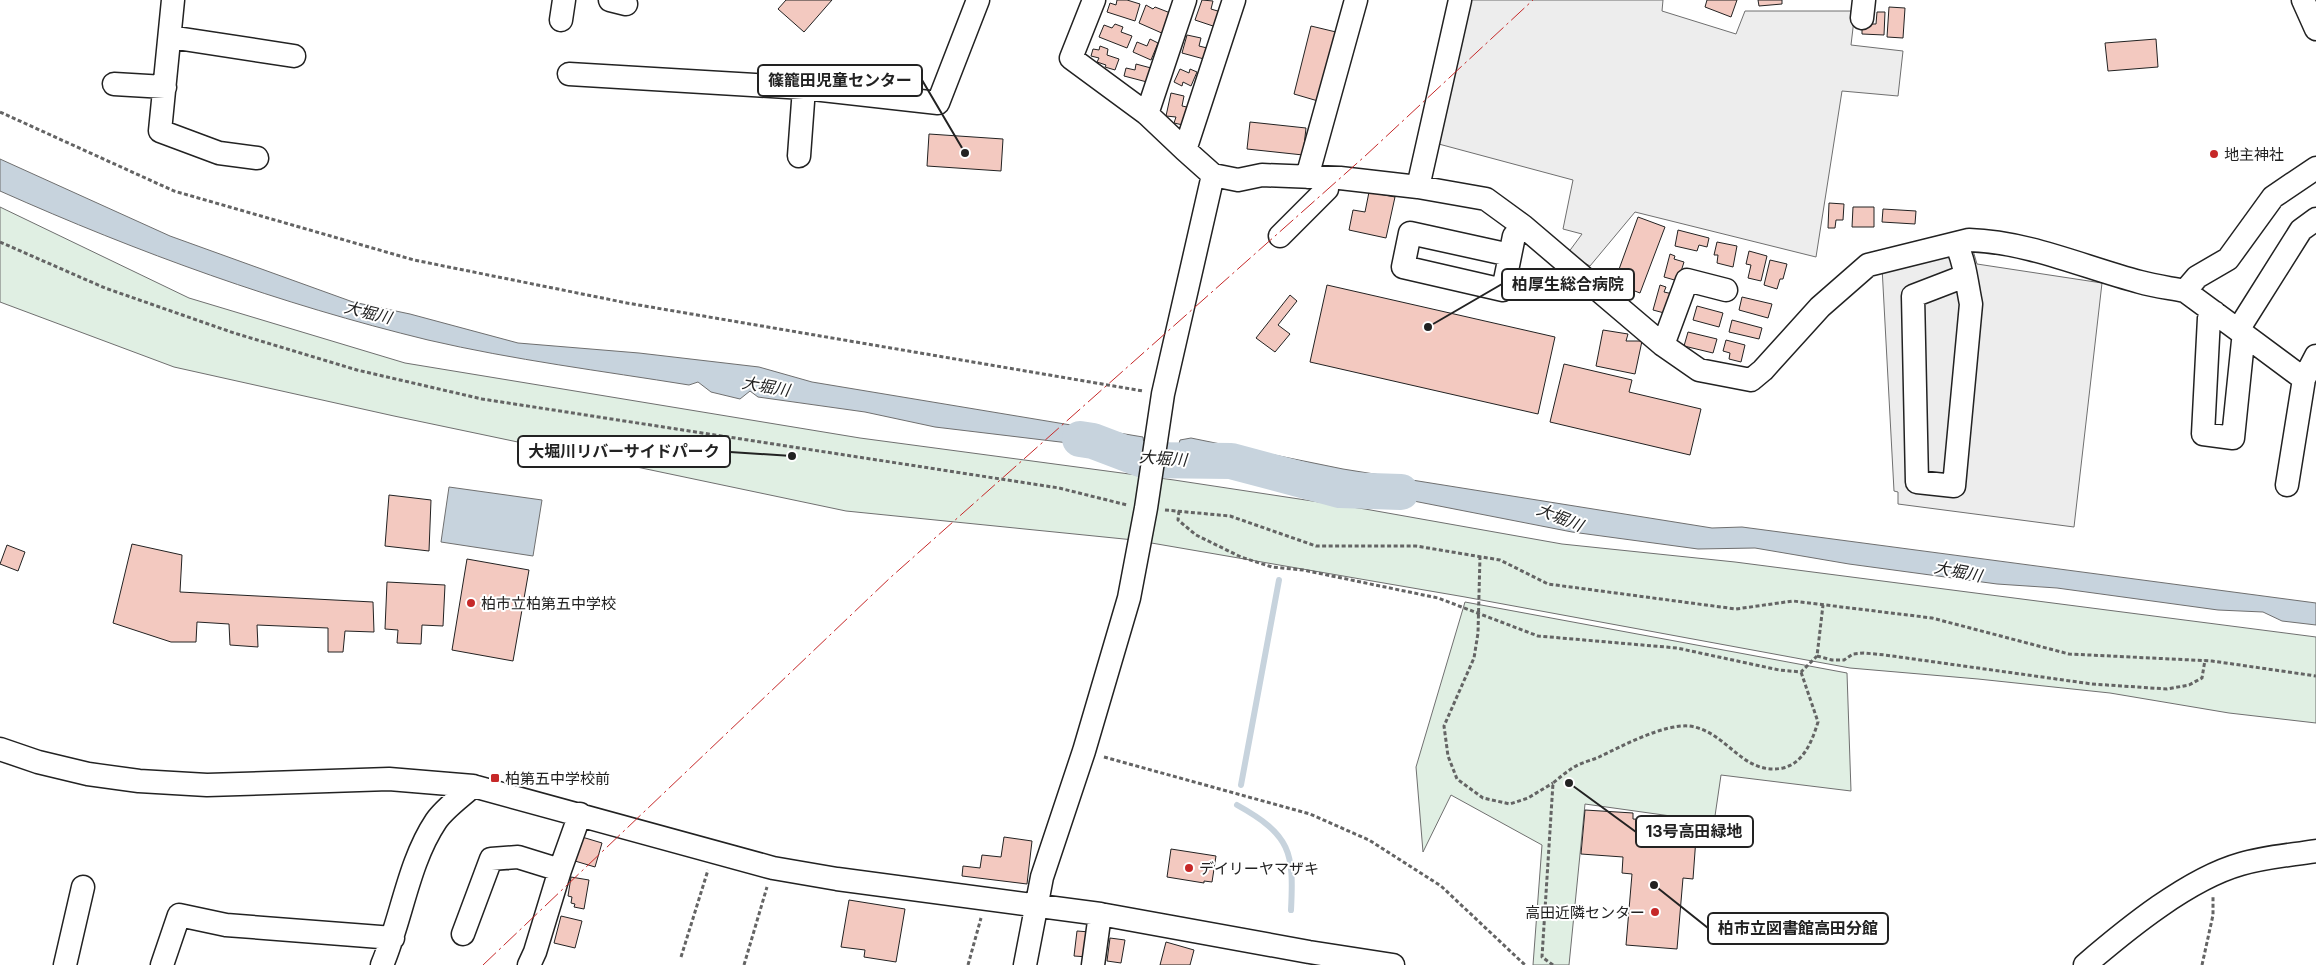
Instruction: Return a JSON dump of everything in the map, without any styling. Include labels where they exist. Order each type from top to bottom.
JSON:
[{"type":"street","points":[[173,0],[160,131],[219,153],[257,158]]},
{"type":"street","points":[[569,74],[804,88],[938,103],[978,0]]},
{"type":"street","points":[[1094,0],[1071,58],[1147,114],[1212,175],[1238,180],[1262,175],[1317,177],[1418,187],[1486,199],[1522,226],[1663,345],[1699,370],[1751,380],[1763,370],[1820,307],[1868,265],[1970,240],[1986,241],[2058,256],[2140,282],[2185,290],[2304,378]]},
{"type":"street","points":[[1147,114],[1185,0]]},
{"type":"street","points":[[1185,150],[1234,0]]},
{"type":"street","points":[[1317,177],[1356,0]]},
{"type":"street","points":[[1418,187],[1460,0]]},
{"type":"street","points":[[2303,0],[2316,29]]},
{"type":"street","points":[[170,37],[294,56]]},
{"type":"street","points":[[114,84],[165,87]]},
{"type":"street","points":[[799,156],[804,88]]},
{"type":"street","points":[[2185,290],[2197,277],[2228,259],[2273,197],[2316,168]]},
{"type":"street","points":[[1025,965],[1042,878],[1084,751],[1129,598],[1146,508],[1163,394],[1212,175]]},
{"type":"street","points":[[1280,236],[1327,189],[1317,177]]},
{"type":"street","points":[[2214,312],[2209,318],[2203,434],[2233,438],[2242,333],[2301,230],[2316,219]]},
{"type":"street","points":[[1510,255],[1514,236],[1522,226]]},
{"type":"street","points":[[1956,244],[1965,276],[1971,304],[1954,486],[1916,482],[1913,296],[1965,276]]},
{"type":"street","points":[[1663,345],[1687,280],[1726,290]]},
{"type":"street","points":[[2288,485],[2304,378],[2316,356]]},
{"type":"street","points":[[0,749],[38,762],[88,774],[138,781],[207,786],[389,779],[473,786],[773,868],[837,879],[1100,914],[1308,959],[1393,965]]},
{"type":"street","points":[[382,965],[393,938],[418,854],[437,820],[473,786]]},
{"type":"street","points":[[529,965],[535,952],[560,870],[580,814]]},
{"type":"street","points":[[2085,965],[2165,903],[2208,878],[2240,864],[2316,851]]},
{"type":"street","points":[[463,934],[491,858],[518,857],[560,870]]},
{"type":"street","points":[[66,965],[83,887]]},
{"type":"street","points":[[1092,965],[1100,914]]},
{"type":"street","points":[[162,965],[179,915],[226,925],[393,938]]},
{"type":"path","points":[[0,112],[174,191],[414,260],[637,304],[1163,394]]},
{"type":"path","points":[[1179,511],[1178,520],[1196,535],[1242,557],[1272,567],[1303,570],[1350,581],[1407,590],[1479,612],[1509,627],[1538,636],[1676,648],[1779,670],[1800,672],[1817,656],[1823,605]]},
{"type":"path","points":[[1480,556],[1479,612],[1474,658],[1444,726],[1448,756],[1457,779],[1483,798],[1510,804],[1528,798],[1553,783],[1572,768],[1628,742],[1654,733],[1687,726],[1706,730],[1744,760],[1758,767],[1769,770],[1791,766],[1807,751],[1818,722],[1800,672]]},
{"type":"path","points":[[1817,656],[1832,660],[1844,660],[1853,654],[1885,655],[2057,680],[2168,690],[2188,685],[2202,678],[2205,660]]},
{"type":"path","points":[[1084,751],[1310,814],[1369,840],[1441,886],[1525,965]]},
{"type":"path","points":[[1552,965],[1542,957],[1553,783]]},
{"type":"path","points":[[681,957],[713,852]]},
{"type":"path","points":[[744,965],[773,868]]},
{"type":"path","points":[[2202,965],[2213,915],[2214,886],[2208,878]]},
{"type":"path","points":[[968,965],[987,898]]},
{"type":"green space","points":[[0,207],[189,298],[405,363],[860,438],[1174,480],[1365,509],[1562,544],[1735,562],[2316,637],[2316,723],[2229,713],[2110,693],[1850,668],[1465,597],[1134,540],[846,511],[394,416],[174,367],[0,302]]},
{"type":"green space","points":[[1465,602],[1847,673],[1851,791],[1721,775],[1715,816],[1685,818],[1585,804],[1569,965],[1533,965],[1542,845],[1451,795],[1423,852],[1416,767]]},
{"type":"shaded area","points":[[1469,0],[1663,0],[1662,11],[1736,34],[1745,11],[1855,11],[1851,45],[1903,51],[1898,96],[1842,91],[1816,257],[1635,212],[1590,266],[1568,253],[1582,234],[1563,229],[1573,180],[1435,143]]},
{"type":"shaded area","points":[[1972,247],[1977,264],[2102,283],[2074,527],[1898,504],[1898,492],[1894,491],[1882,267]]},
{"type":"water","points":[[0,159],[170,236],[353,302],[410,314],[518,343],[639,353],[759,367],[812,382],[1143,437],[1146,460],[1102,447],[935,427],[865,412],[758,397],[750,391],[740,399],[711,392],[698,382],[689,385],[525,359],[460,347],[373,326],[264,293],[157,256],[0,191]]},
{"type":"water","points":[[1191,438],[1343,469],[1712,528],[1742,527],[2316,603],[2316,625],[2282,621],[2263,612],[2218,610],[2057,588],[1997,584],[1849,564],[1755,548],[1698,549],[1572,532],[1255,470],[1175,458],[1180,440]]},
{"type":"water","points":[[449,487],[542,500],[533,556],[441,542]]},
{"type":"building","points":[[786,0],[832,0],[804,32],[778,9]]},
{"type":"building","points":[[1117,0],[1127,0],[1140,4],[1135,21],[1107,12],[1110,3],[1116,5]]},
{"type":"building","points":[[1202,0],[1213,1],[1211,9],[1221,12],[1216,27],[1195,20]]},
{"type":"building","points":[[1707,0],[1737,0],[1731,17],[1705,7]]},
{"type":"building","points":[[1758,0],[1782,0],[1782,4],[1759,6]]},
{"type":"building","points":[[1146,5],[1153,9],[1155,7],[1173,14],[1164,34],[1139,23]]},
{"type":"building","points":[[1889,7],[1905,8],[1903,38],[1887,37]]},
{"type":"building","points":[[1877,12],[1885,12],[1884,35],[1862,34],[1862,24],[1876,24]]},
{"type":"building","points":[[1115,24],[1123,27],[1121,32],[1132,36],[1127,48],[1099,37],[1104,25],[1112,28]]},
{"type":"building","points":[[1311,26],[1336,32],[1318,101],[1294,94]]},
{"type":"building","points":[[1187,35],[1201,38],[1199,46],[1207,48],[1204,59],[1182,53]]},
{"type":"building","points":[[1150,39],[1158,43],[1151,60],[1133,52],[1137,42],[1147,46]]},
{"type":"building","points":[[2156,39],[2158,67],[2108,71],[2105,43]]},
{"type":"building","points":[[1100,46],[1108,49],[1107,55],[1119,59],[1115,70],[1105,67],[1106,65],[1097,62],[1099,58],[1091,56],[1093,49],[1099,50]]},
{"type":"building","points":[[1136,64],[1151,68],[1147,82],[1124,76],[1126,68],[1135,70]]},
{"type":"building","points":[[1180,69],[1189,73],[1190,69],[1197,72],[1191,86],[1183,82],[1182,86],[1174,82]]},
{"type":"building","points":[[1171,93],[1184,96],[1182,106],[1187,107],[1183,125],[1174,123],[1176,117],[1166,116]]},
{"type":"building","points":[[1250,122],[1306,128],[1303,155],[1247,149]]},
{"type":"building","points":[[929,134],[1003,139],[1001,171],[927,166]]},
{"type":"building","points":[[1369,192],[1395,197],[1386,238],[1349,230],[1353,210],[1365,212]]},
{"type":"building","points":[[1829,203],[1844,204],[1843,220],[1836,220],[1835,228],[1828,228]]},
{"type":"building","points":[[1853,207],[1874,207],[1874,227],[1852,227]]},
{"type":"building","points":[[1883,209],[1916,211],[1915,224],[1882,222]]},
{"type":"building","points":[[1638,217],[1665,227],[1640,293],[1614,283]]},
{"type":"building","points":[[1678,230],[1709,238],[1707,247],[1699,245],[1697,251],[1675,246]]},
{"type":"building","points":[[1717,242],[1737,246],[1733,267],[1717,263],[1718,255],[1714,255]]},
{"type":"building","points":[[1749,251],[1767,256],[1761,281],[1748,278],[1751,265],[1746,264]]},
{"type":"building","points":[[1670,254],[1675,256],[1674,259],[1684,262],[1678,281],[1664,277]]},
{"type":"building","points":[[1770,260],[1787,264],[1783,279],[1780,279],[1777,289],[1764,285]]},
{"type":"building","points":[[1327,285],[1555,337],[1538,414],[1310,362]]},
{"type":"building","points":[[1660,285],[1666,287],[1664,292],[1673,294],[1668,314],[1653,310]]},
{"type":"building","points":[[1290,295],[1297,301],[1278,325],[1290,334],[1275,352],[1256,338]]},
{"type":"building","points":[[1742,297],[1772,304],[1768,318],[1739,310]]},
{"type":"building","points":[[1697,306],[1723,313],[1719,327],[1693,320]]},
{"type":"building","points":[[1732,320],[1762,328],[1759,339],[1729,332]]},
{"type":"building","points":[[1603,330],[1628,334],[1626,341],[1642,341],[1635,374],[1596,366]]},
{"type":"building","points":[[1688,332],[1717,339],[1713,353],[1684,346]]},
{"type":"building","points":[[1726,340],[1745,345],[1741,362],[1729,359],[1730,353],[1723,351]]},
{"type":"building","points":[[1564,364],[1632,380],[1629,392],[1701,409],[1690,455],[1550,422]]},
{"type":"building","points":[[389,495],[431,500],[429,551],[385,546]]},
{"type":"building","points":[[132,544],[182,555],[180,592],[373,602],[374,632],[345,631],[343,652],[328,652],[328,628],[257,625],[258,647],[230,645],[229,624],[197,622],[196,642],[171,642],[113,623]]},
{"type":"building","points":[[7,545],[25,552],[18,571],[0,564]]},
{"type":"building","points":[[467,559],[529,570],[513,661],[452,650]]},
{"type":"building","points":[[387,582],[445,585],[443,626],[422,625],[421,644],[397,643],[398,630],[385,629]]},
{"type":"building","name":"高田近隣センター","points":[[1585,810],[1633,813],[1633,819],[1697,824],[1693,879],[1683,878],[1677,949],[1626,945],[1632,874],[1622,873],[1623,857],[1581,854]]},
{"type":"building","points":[[582,837],[602,843],[595,867],[575,861]]},
{"type":"building","points":[[1004,837],[1032,841],[1027,884],[962,876],[963,866],[980,868],[982,855],[1001,857]]},
{"type":"building","points":[[1171,849],[1216,856],[1212,882],[1204,881],[1204,883],[1167,877]]},
{"type":"building","points":[[571,877],[589,880],[584,909],[574,907],[575,904],[571,903],[572,897],[568,896]]},
{"type":"building","points":[[849,900],[905,909],[896,962],[864,957],[865,950],[841,947]]},
{"type":"building","points":[[561,916],[582,921],[575,948],[554,943]]},
{"type":"building","points":[[1077,931],[1090,932],[1088,957],[1074,956]]},
{"type":"building","points":[[1110,938],[1125,940],[1121,963],[1107,961]]},
{"type":"building","points":[[1166,942],[1194,950],[1190,965],[1160,965]]},
{"type":"waterway","name":"大堀川","points":[[1080,439],[1093,441],[1143,460],[1231,461],[1340,490],[1401,492]]},
{"type":"waterway","points":[[1241,785],[1279,580]]},
{"type":"waterway","points":[[1237,805],[1269,826],[1279,836],[1285,847],[1291,873],[1291,910]]},
{"type":"power","points":[[483,965],[891,577],[1364,157],[1533,0]]},
{"type":"place","name":"篠籠田児童センター","points":[[965,153]]},
{"type":"place","name":"地主神社","points":[[2214,154]]},
{"type":"place","name":"柏厚生総合病院","points":[[1428,327]]},
{"type":"place","name":"大堀川リバーサイドパーク","points":[[792,456]]},
{"type":"place","name":"柏市立柏第五中学校","points":[[471,603]]},
{"type":"place","name":"柏第五中学校前","points":[[495,778]]},
{"type":"place","name":"13号高田緑地","points":[[1569,783]]},
{"type":"place","name":"デイリーヤマザキ","points":[[1189,868]]},
{"type":"place","name":"柏市立図書館高田分館","points":[[1654,885]]},
{"type":"place","name":"高田近隣センター","points":[[1655,912]]}]
